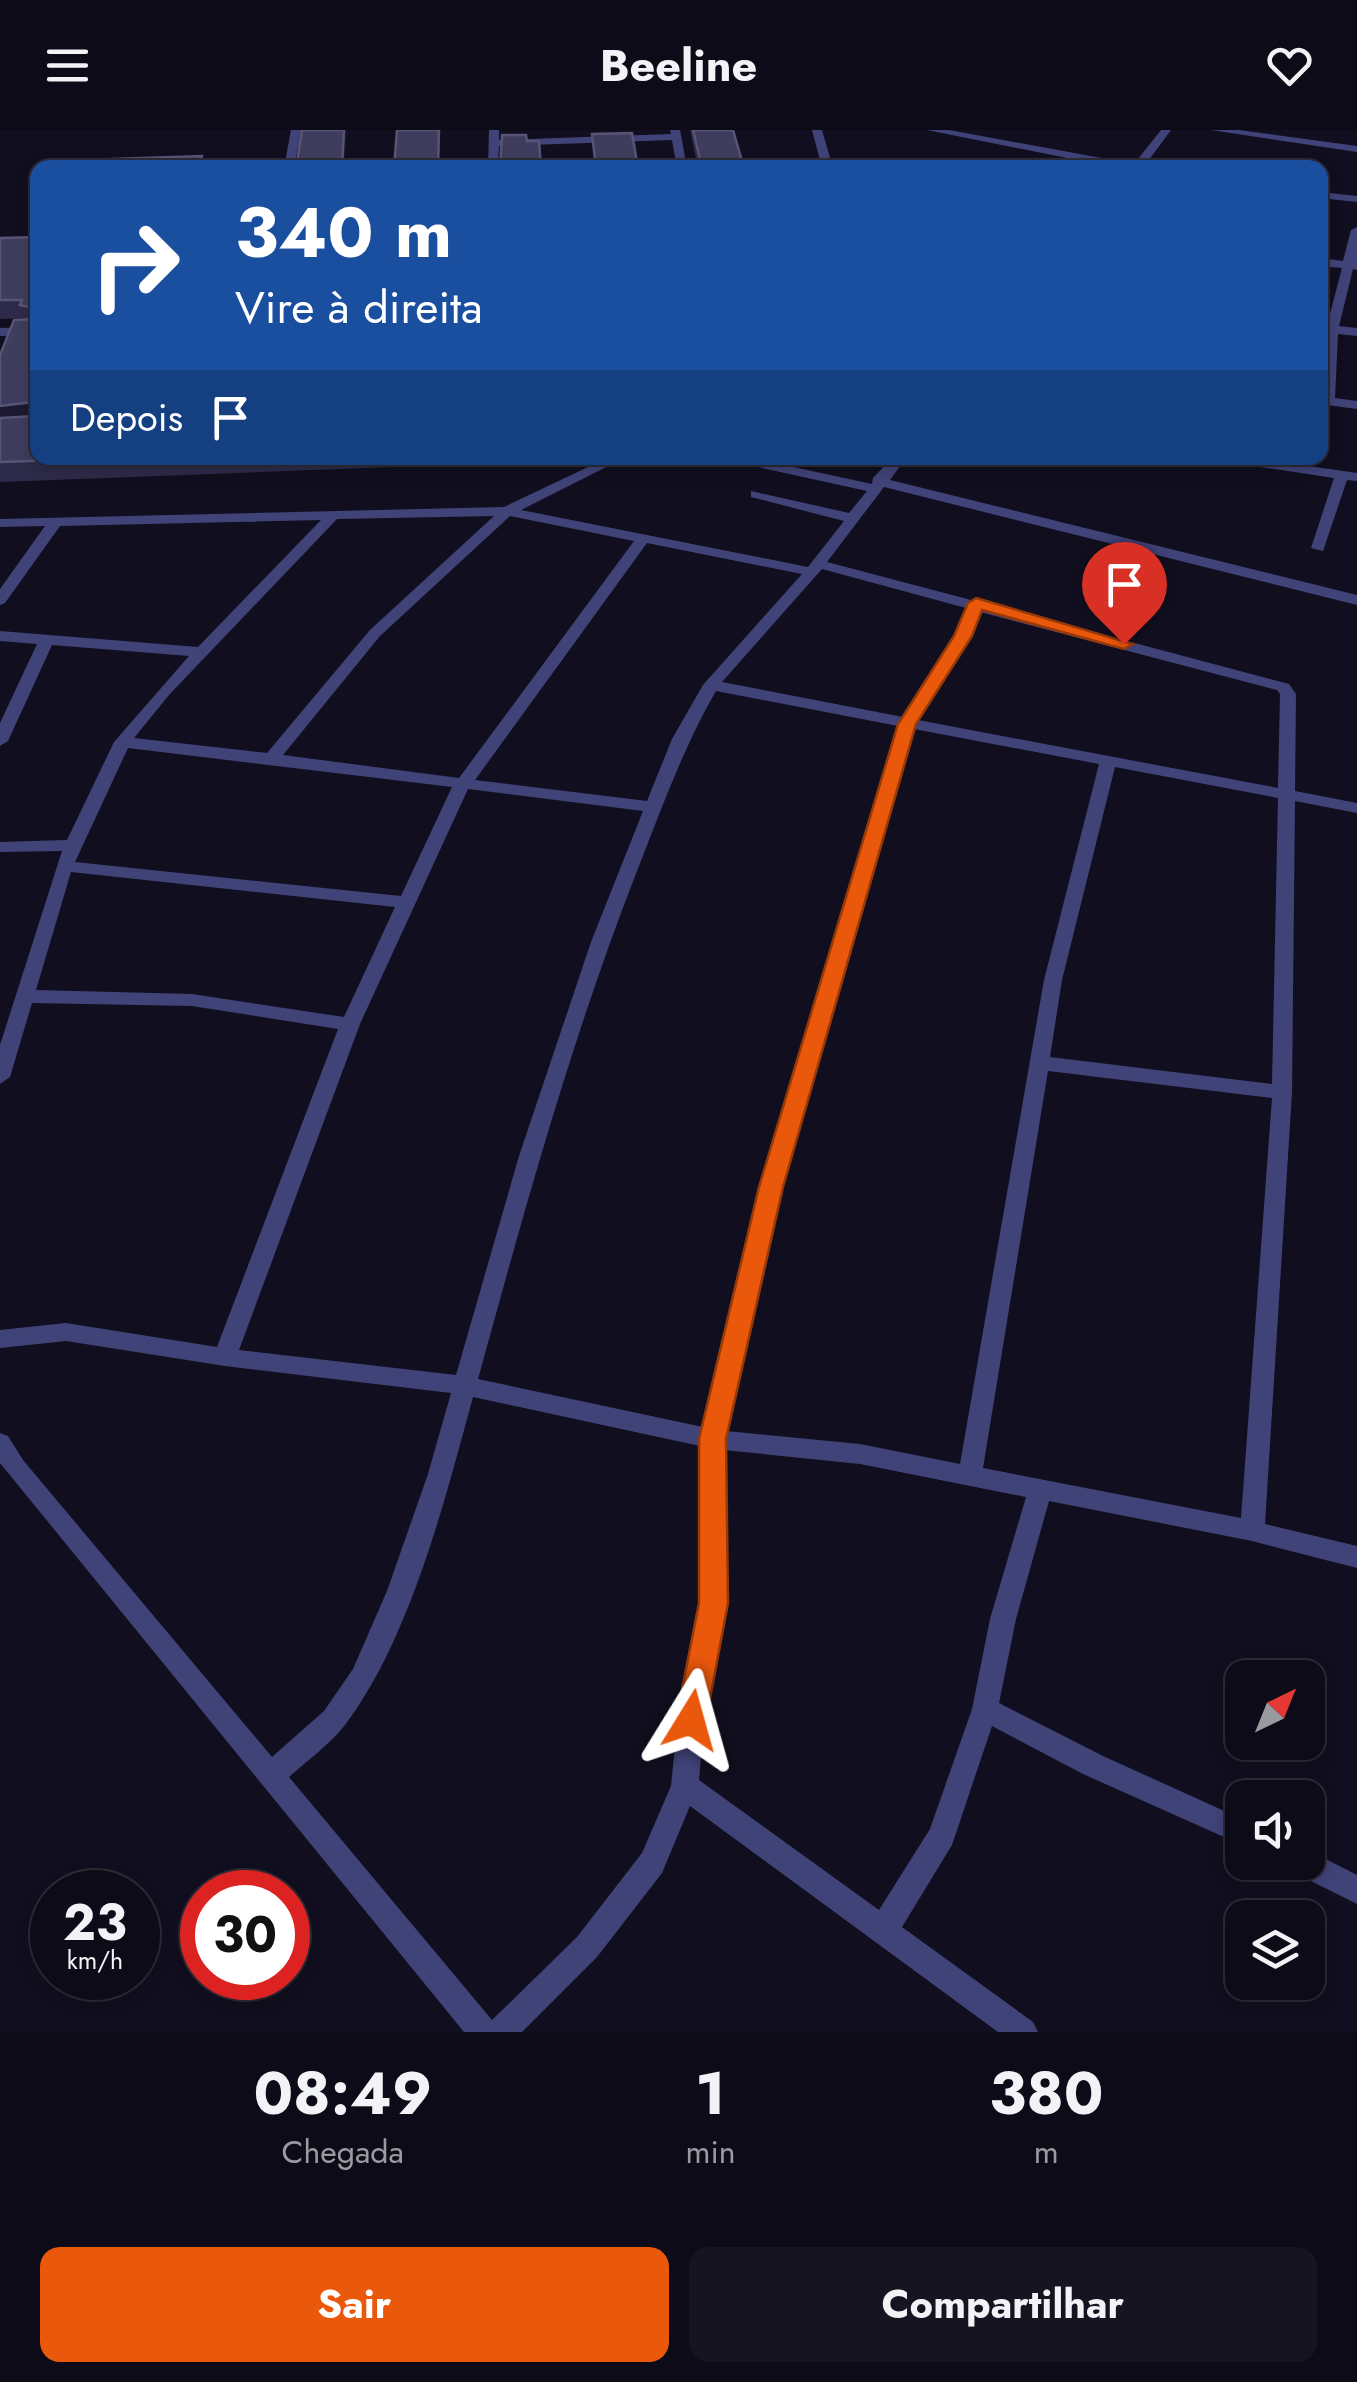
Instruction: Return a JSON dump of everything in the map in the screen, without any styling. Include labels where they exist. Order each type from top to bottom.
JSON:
[{"type":"street","points":[[290,160],[296,130]]},
{"type":"street","points":[[817,130],[826,160]]},
{"type":"street","points":[[932,130],[1094,160]]},
{"type":"street","points":[[1143,160],[1166,130]]},
{"type":"street","points":[[1216,130],[1357,149]]},
{"type":"street","points":[[494,136],[676,134],[681,160]]},
{"type":"street","points":[[1328,196],[1357,199]]},
{"type":"street","points":[[1328,323],[1353,266],[1357,230]]},
{"type":"street","points":[[1328,263],[1353,266]]},
{"type":"street","points":[[1328,328],[1357,332]]},
{"type":"street","points":[[4,336],[30,332]]},
{"type":"street","points":[[1328,400],[1357,404]]},
{"type":"street","points":[[273,757],[375,633],[507,511],[602,465]]},
{"type":"street","points":[[771,465],[875,485],[1357,600]]},
{"type":"street","points":[[271,1776],[333,1720],[363,1677],[400,1592],[440,1474],[462,1385],[535,1138],[650,807],[680,738],[711,686],[815,568],[893,465]]},
{"type":"street","points":[[1275,465],[1349,476],[1318,548]]},
{"type":"street","points":[[756,494],[851,518]]},
{"type":"street","points":[[0,523],[507,511],[815,568],[976,603],[1283,687],[1288,694],[1288,797],[1282,1092],[1252,1531]]},
{"type":"street","points":[[0,1077],[64,866],[122,742],[334,514]]},
{"type":"street","points":[[0,600],[56,520]]},
{"type":"street","points":[[225,1357],[350,1024],[462,786],[644,538]]},
{"type":"street","points":[[501,2032],[587,1947],[652,1863],[685,1786],[694,1686],[713,1603],[712,1439],[771,1187],[907,724],[963,636],[976,603]]},
{"type":"street","points":[[0,636],[204,652]]},
{"type":"street","points":[[0,741],[46,640]]},
{"type":"street","points":[[711,686],[1357,808]]},
{"type":"street","points":[[122,742],[273,757],[462,786],[650,807]]},
{"type":"street","points":[[970,1477],[1053,980],[1108,762]]},
{"type":"street","points":[[0,847],[72,845]]},
{"type":"street","points":[[64,866],[408,903]]},
{"type":"street","points":[[26,996],[192,1000],[350,1024]]},
{"type":"street","points":[[1039,1063],[1282,1092]]},
{"type":"street","points":[[0,1339],[66,1332],[225,1357],[462,1385],[712,1439],[860,1454],[1252,1531],[1357,1558]]},
{"type":"street","points":[[0,1442],[482,2032]]},
{"type":"street","points":[[884,1929],[942,1836],[984,1709],[1003,1618],[1040,1489]]},
{"type":"street","points":[[984,1709],[1093,1765],[1225,1824]]},
{"type":"street","points":[[685,1786],[1023,2032]]},
{"type":"street","points":[[1325,1873],[1357,1890]]},
{"type":"building","points":[[302,130],[344,130],[342,160],[297,160]]},
{"type":"building","points":[[397,130],[439,130],[438,160],[395,160]]},
{"type":"building","points":[[693,130],[733,130],[742,160],[700,160]]},
{"type":"building","points":[[632,133],[637,160],[595,160],[592,134]]},
{"type":"building","points":[[502,135],[526,135],[527,141],[539,141],[540,160],[500,160]]},
{"type":"building","points":[[202,156],[201,160],[83,160]]},
{"type":"building","points":[[30,237],[30,307],[20,305],[22,300],[0,300],[0,238]]},
{"type":"building","points":[[30,319],[30,402],[0,406],[0,355],[14,320]]},
{"type":"building","points":[[30,416],[30,461],[0,462],[0,418]]},
{"type":"route","points":[[691,1720],[694,1686],[713,1603],[712,1439],[771,1187],[907,724],[963,636],[976,603],[1124,644]]}]
